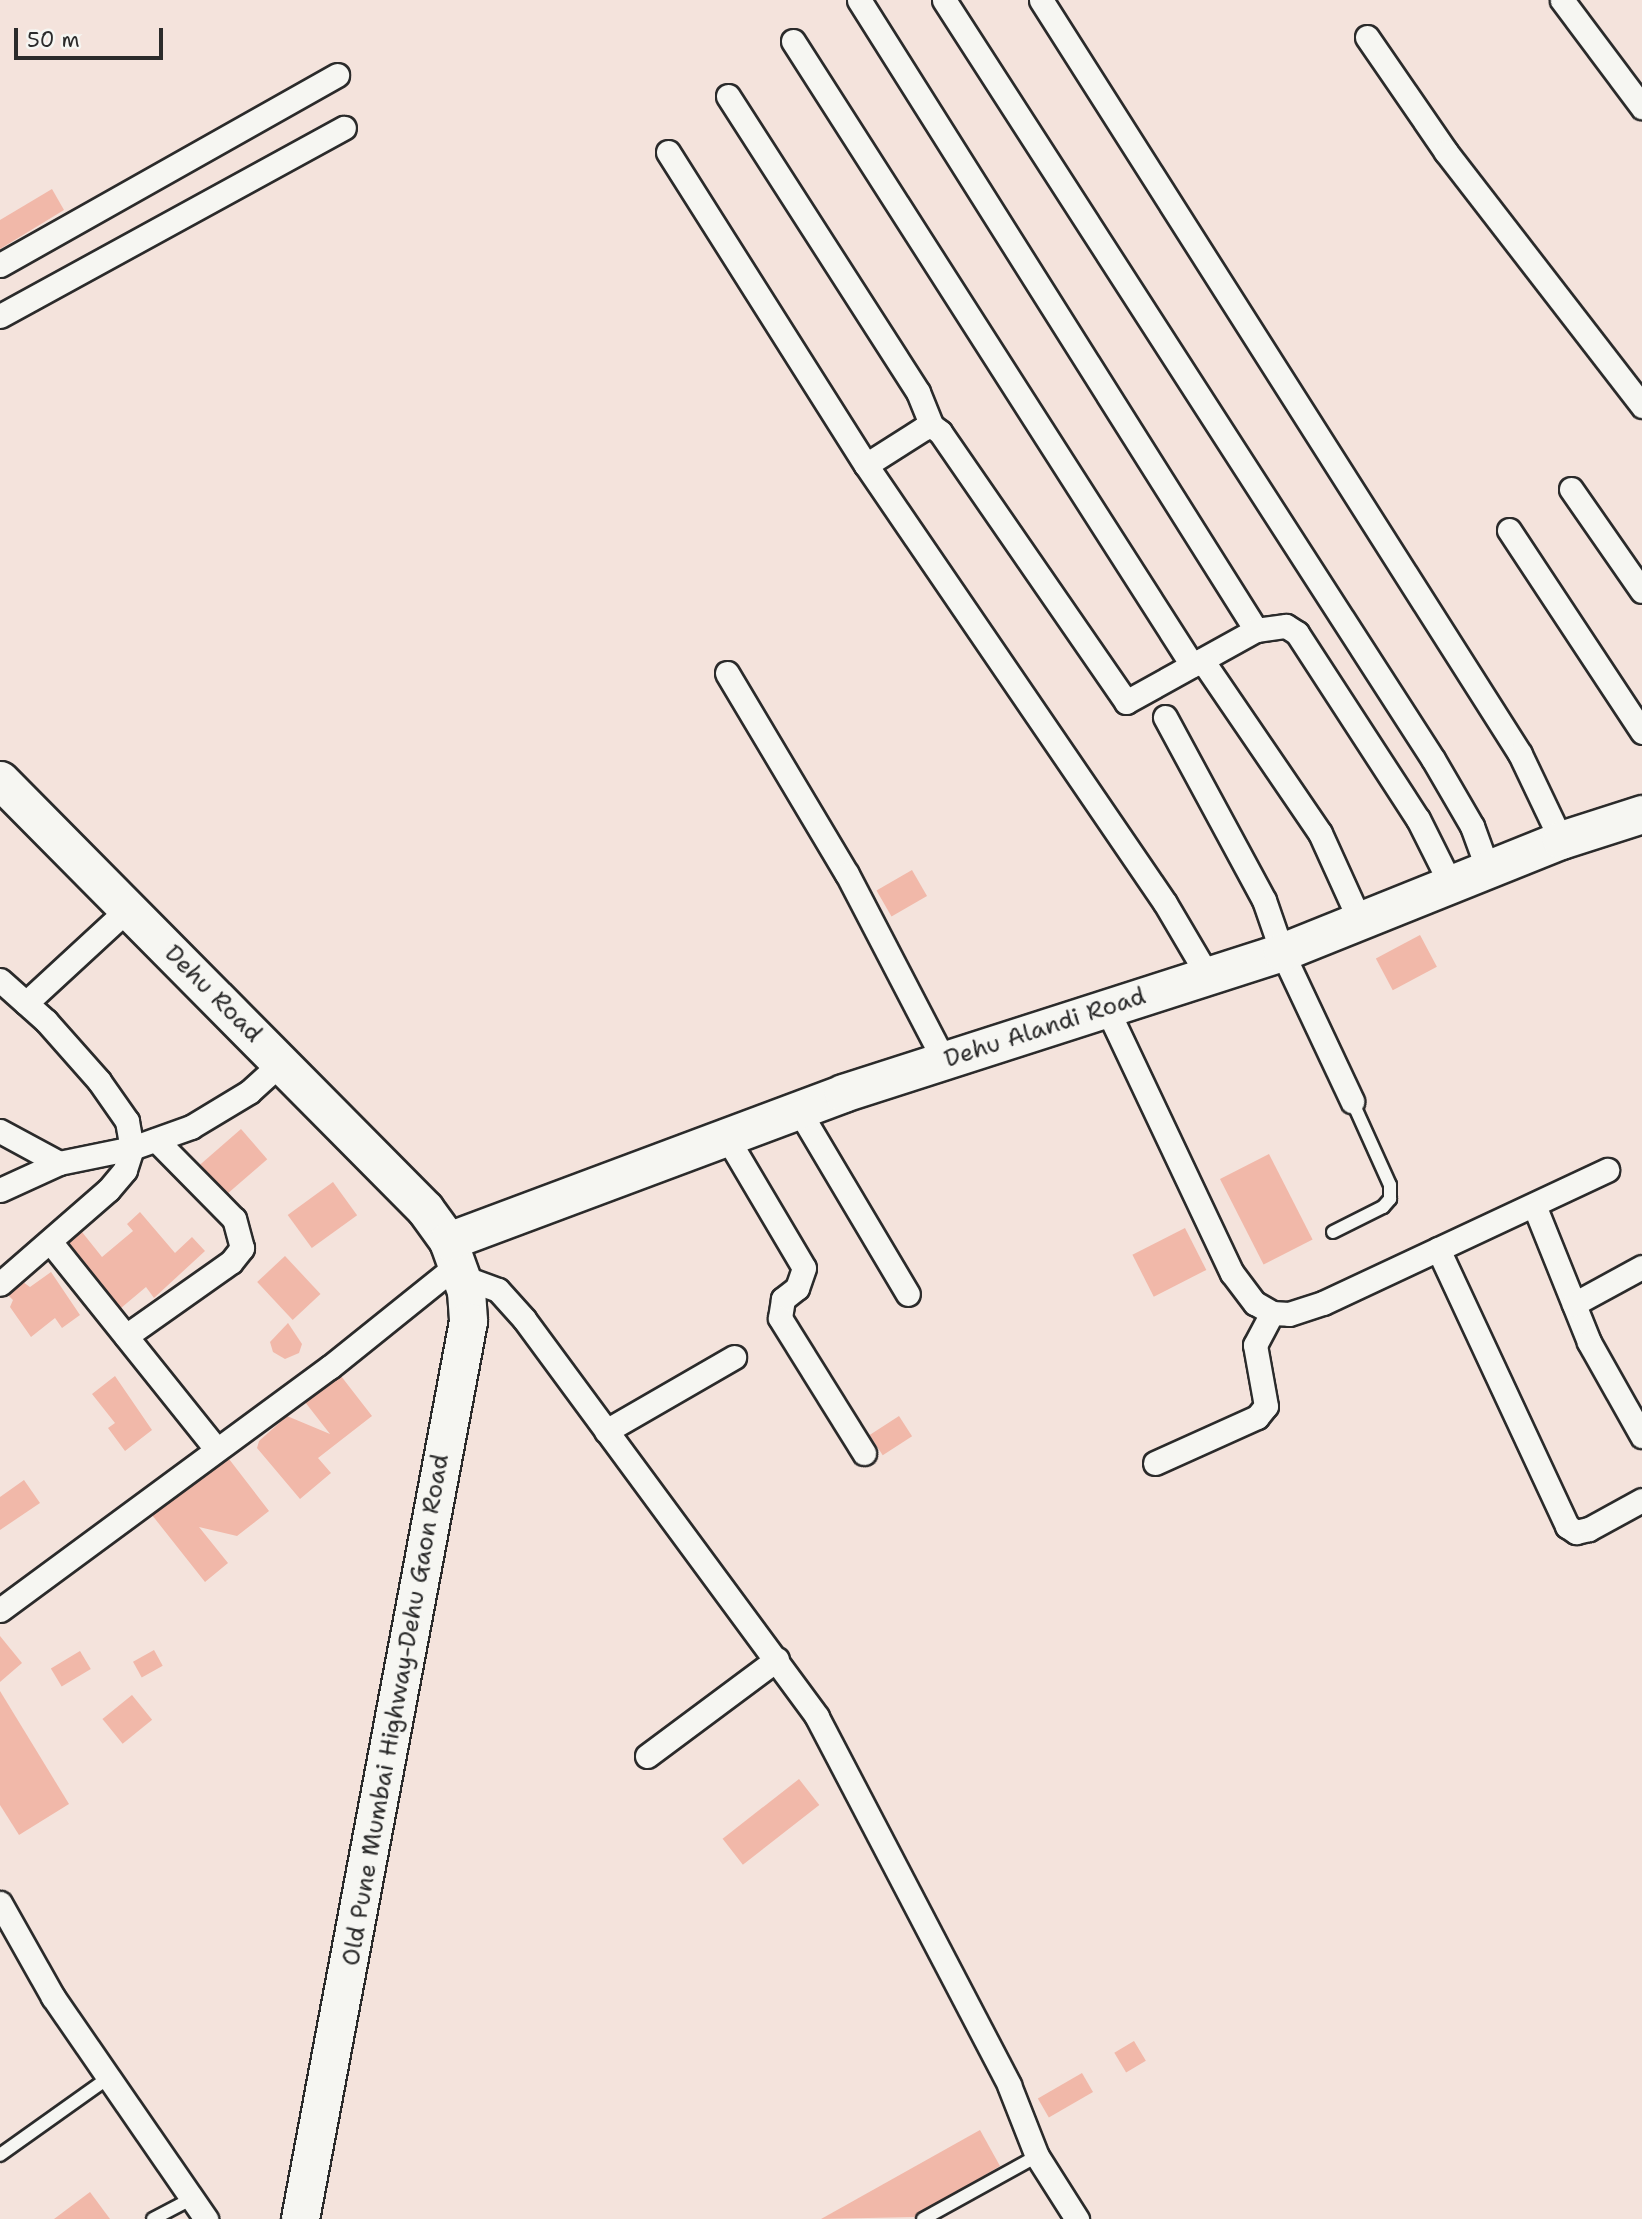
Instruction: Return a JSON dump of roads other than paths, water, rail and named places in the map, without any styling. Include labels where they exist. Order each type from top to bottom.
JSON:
[{"type":"main road","name":"Dehu Road","points":[[0,780],[425,1209]]},
{"type":"main road","name":"Dehu Alandi Road","points":[[455,1261],[726,1136],[944,1060],[1282,952],[1561,840],[1642,814]]},
{"type":"main road","name":"Old Pune Mumbai Highway-Dehu Gaon Road","points":[[300,2219],[468,1321],[455,1261],[425,1209]]},
{"type":"street","points":[[859,0],[1256,630]]},
{"type":"street","points":[[944,0],[1433,759],[1472,826],[1488,870]]},
{"type":"street","points":[[1041,0],[1520,754],[1561,840]]},
{"type":"street","points":[[1562,0],[1642,107]]},
{"type":"street","points":[[1367,37],[1446,152],[1642,406]]},
{"type":"street","points":[[793,41],[1197,662],[1320,833],[1360,922]]},
{"type":"street","points":[[0,265],[337,75]]},
{"type":"street","points":[[728,96],[918,392],[932,426],[1126,702],[1256,630],[1286,626],[1306,644],[1418,819],[1451,885]]},
{"type":"street","points":[[0,316],[344,128]]},
{"type":"street","points":[[668,152],[866,465],[1165,903],[1208,975]]},
{"type":"street","points":[[866,465],[932,426]]},
{"type":"street","points":[[1571,489],[1642,591]]},
{"type":"street","points":[[1509,530],[1642,732]]},
{"type":"street","points":[[727,673],[847,874],[944,1060]]},
{"type":"street","points":[[1165,717],[1264,901],[1282,952],[1352,1101]]},
{"type":"street","points":[[26,1003],[128,909]]},
{"type":"street","points":[[0,980],[26,1003],[99,1081],[127,1121],[132,1148],[117,1181],[52,1244],[0,1284]]},
{"type":"street","points":[[1107,1009],[1232,1273],[1255,1303],[1272,1313],[1289,1314],[1323,1303],[1607,1170]]},
{"type":"street","points":[[0,1190],[59,1163],[132,1148],[224,1110],[282,1062]]},
{"type":"street","points":[[798,1109],[908,1294]]},
{"type":"street","points":[[0,1131],[59,1163]]},
{"type":"street","points":[[726,1136],[804,1268],[797,1288],[783,1299],[780,1318],[864,1453]]},
{"type":"street","points":[[126,1336],[231,1262],[242,1248],[234,1219],[156,1140]]},
{"type":"street","points":[[1534,1205],[1599,1363],[1642,1436]]},
{"type":"street","points":[[52,1244],[216,1449]]},
{"type":"street","points":[[1438,1249],[1567,1527],[1576,1532],[1589,1529],[1642,1500]]},
{"type":"street","points":[[0,1610],[340,1359],[455,1261],[498,1290],[510,1302],[817,1717],[940,1948],[1022,2112],[1037,2156],[1077,2219]]},
{"type":"street","points":[[1574,1304],[1641,1270]]},
{"type":"street","points":[[1155,1463],[1257,1417],[1266,1406],[1255,1345],[1272,1313]]},
{"type":"street","points":[[606,1431],[734,1357]]},
{"type":"street","points":[[647,1756],[776,1659]]},
{"type":"street","points":[[0,1903],[53,1997],[206,2219]]},
{"type":"lane","points":[[1333,1232],[1383,1207],[1390,1199],[1390,1185],[1352,1101]]},
{"type":"lane","points":[[0,2155],[108,2078]]},
{"type":"lane","points":[[923,2219],[1037,2156]]},
{"type":"lane","points":[[153,2219],[193,2198]]}]
